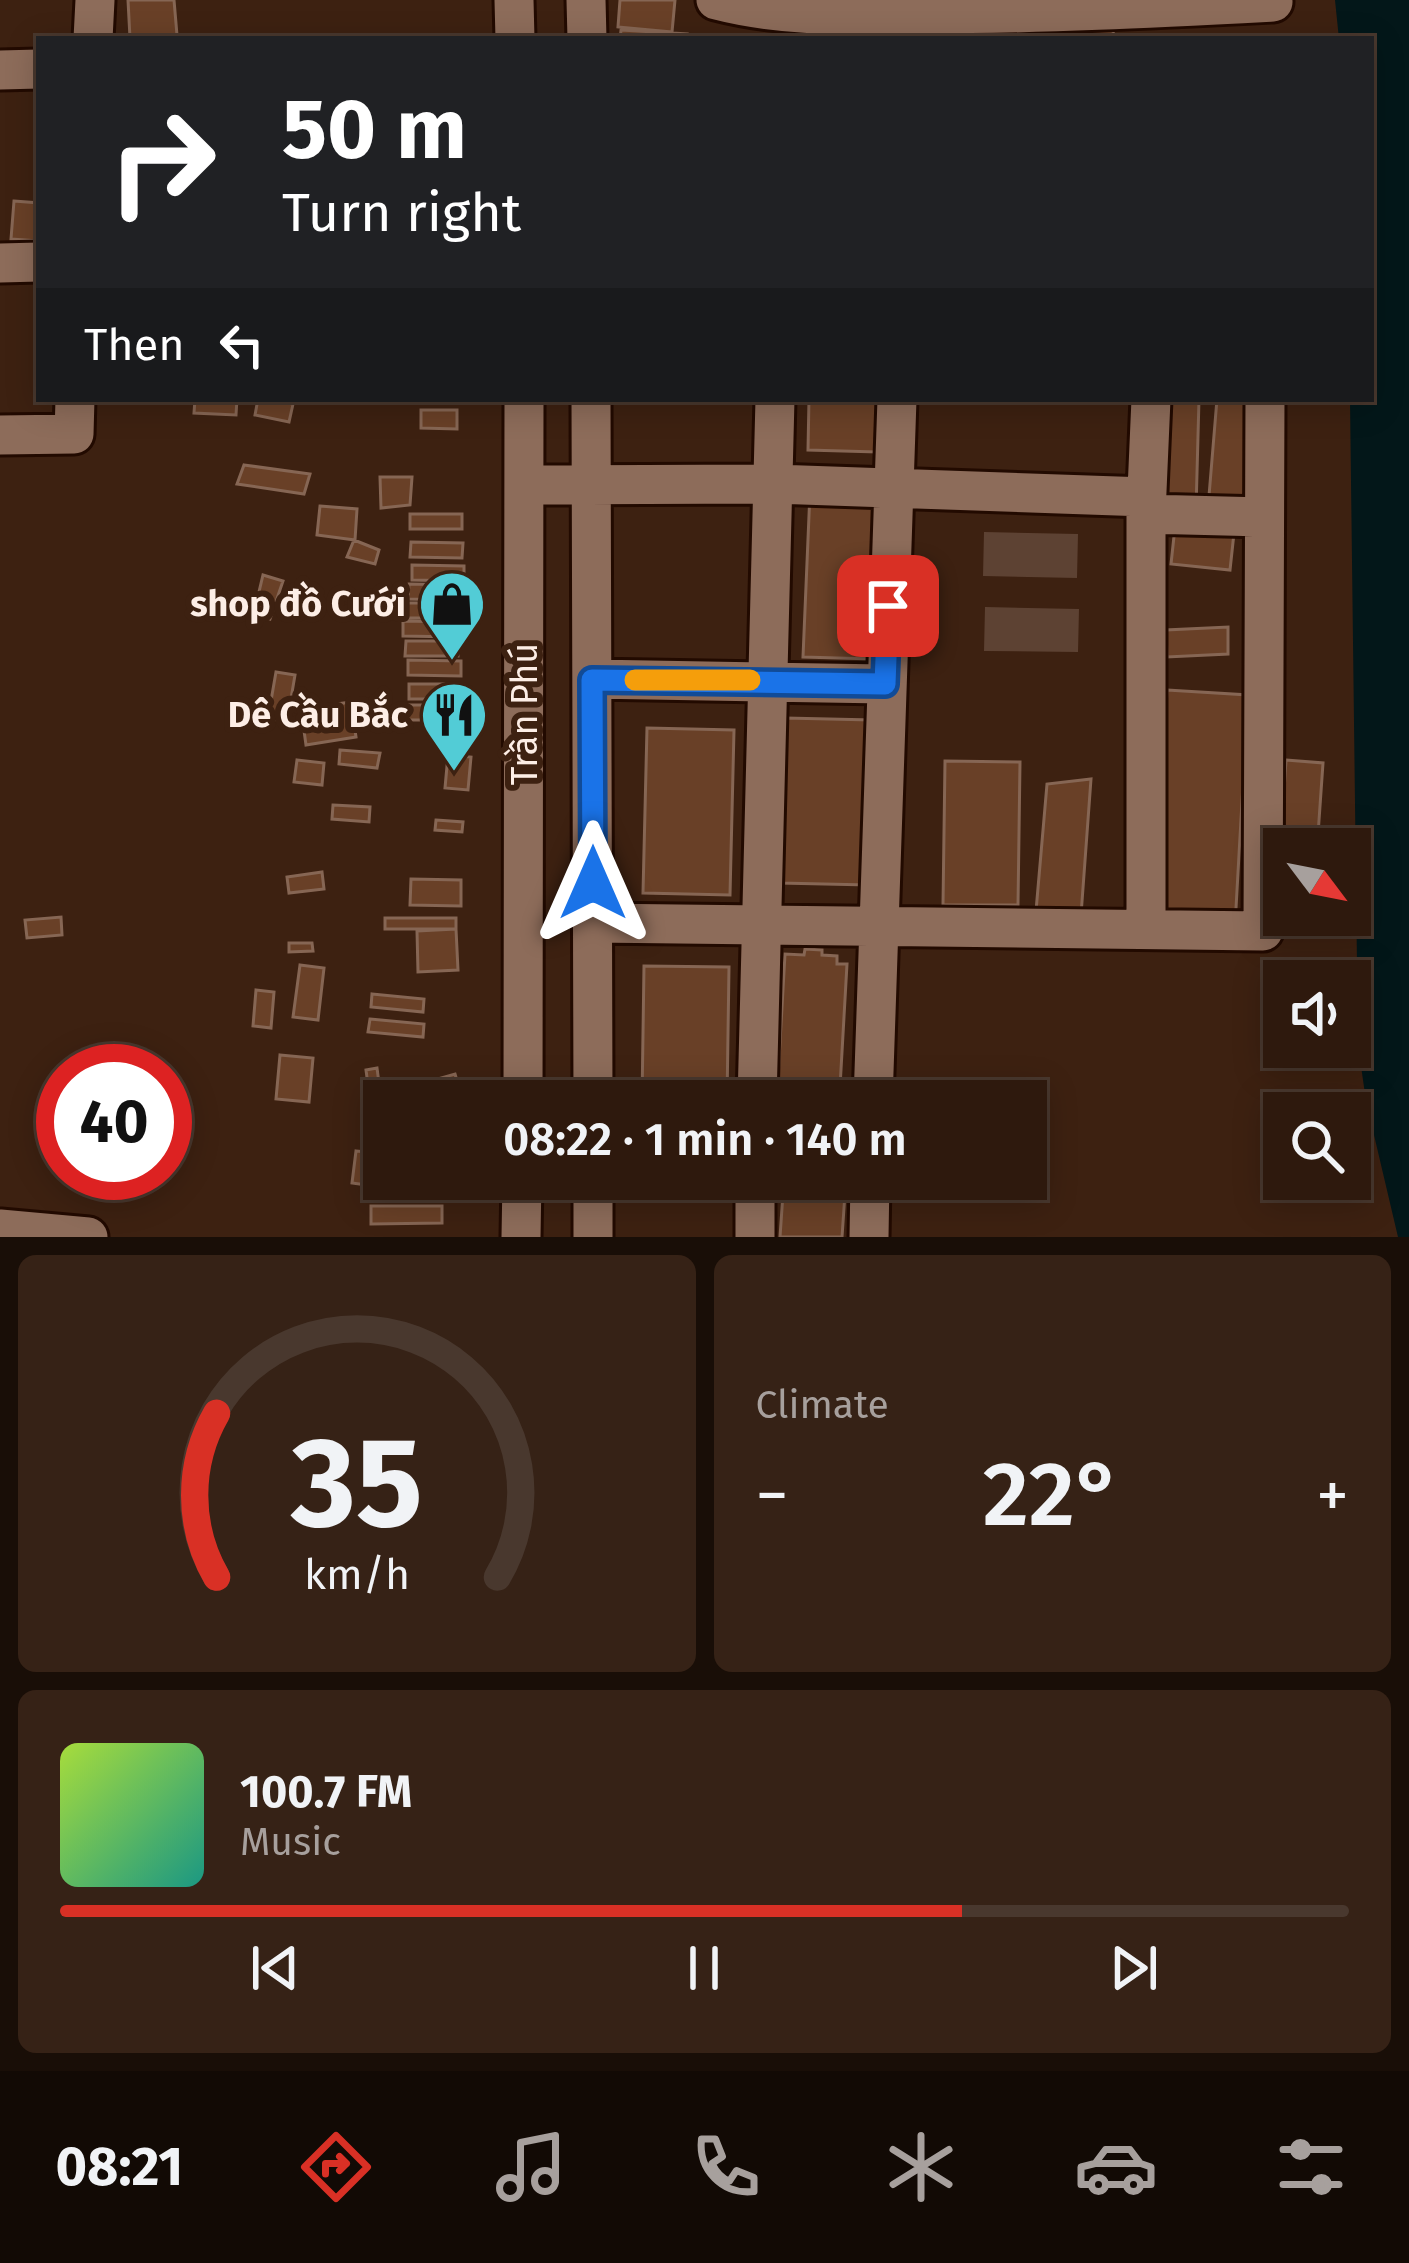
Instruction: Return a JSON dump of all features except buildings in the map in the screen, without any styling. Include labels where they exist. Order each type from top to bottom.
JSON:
[{"type":"street","points":[[94,36],[95,0]]},
{"type":"street","points":[[514,0],[515,36]]},
{"type":"street","points":[[586,0],[587,36]]},
{"type":"street","points":[[716,0],[761,12],[828,15],[1124,16],[1273,2]]},
{"type":"street","points":[[0,70],[36,69]]},
{"type":"street","points":[[0,263],[36,262]]},
{"type":"street","points":[[0,435],[74,434],[76,402]]},
{"type":"street","name":"Trần Phú","points":[[524,402],[524,1080]]},
{"type":"street","name":"Trần Phú","points":[[591,402],[593,1080]]},
{"type":"street","points":[[757,1080],[775,402]]},
{"type":"street","points":[[874,1080],[897,402]]},
{"type":"street","points":[[1146,927],[1150,402]]},
{"type":"street","points":[[594,923],[1263,931],[1265,402]]},
{"type":"street","points":[[526,485],[892,488],[1264,517]]},
{"type":"street","points":[[592,680],[885,684]]},
{"type":"street","points":[[521,1237],[522,1200]]},
{"type":"street","points":[[593,1200],[593,1237]]},
{"type":"street","points":[[754,1237],[755,1200]]},
{"type":"street","points":[[869,1237],[870,1200]]},
{"type":"street","points":[[0,1229],[88,1237]]},
{"type":"shaded area","points":[[1335,0],[1409,0],[1409,1237],[1398,1237],[1371,1122],[1371,1092],[1365,1092],[1361,1068],[1371,1068],[1371,960],[1357,960],[1357,936],[1371,936],[1371,828],[1355,828],[1350,402],[1374,402],[1374,36],[1339,36]]},
{"type":"shaded area","points":[[984,532],[1078,534],[1077,578],[983,576]]},
{"type":"shaded area","points":[[985,607],[1079,609],[1078,652],[984,651]]},
{"type":"slow traffic","points":[[635,680],[750,680]]},
{"type":"place","name":"shop đồ Cưới","points":[[452,663]]},
{"type":"place","name":"Dê Cầu Bắc","points":[[454,774]]},
{"type":"route","points":[[593,883],[592,680],[885,684],[888,606]]}]
